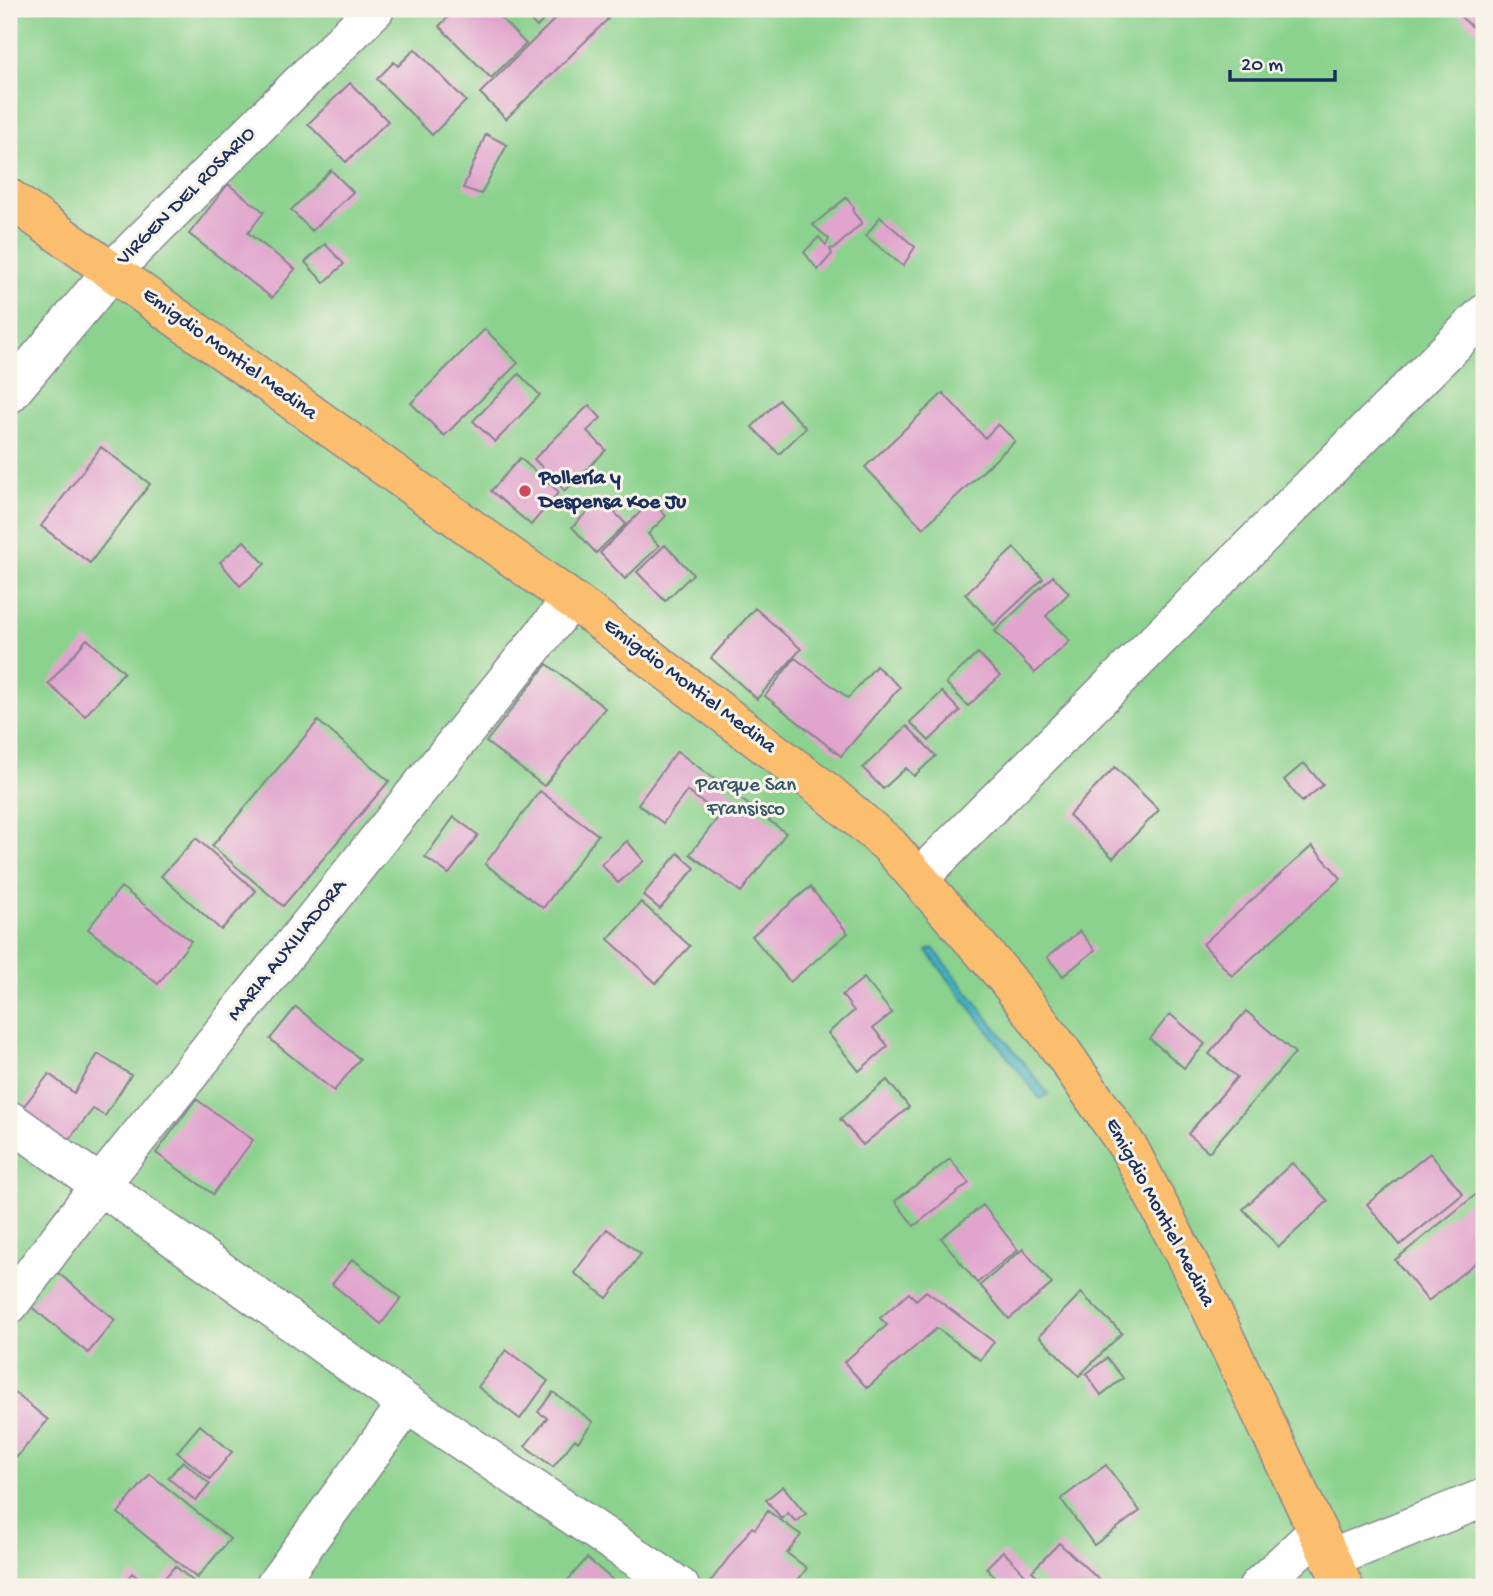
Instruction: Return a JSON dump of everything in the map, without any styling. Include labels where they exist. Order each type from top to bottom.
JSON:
[{"type":"main road","name":"Emigdio Montiel Medina","points":[[9,198],[571,600],[874,830],[1005,977],[1044,1026],[1130,1150],[1192,1269],[1331,1559]]},
{"type":"street","name":"VIRGEN DEL ROSARIO","points":[[9,394],[113,271],[375,9]]},
{"type":"street","points":[[919,878],[1484,314]]},
{"type":"street","name":"MARIA AUXILIADORA","points":[[9,1305],[100,1185],[571,600]]},
{"type":"street","points":[[9,1120],[407,1404],[680,1587]]},
{"type":"street","points":[[274,1587],[407,1404]]},
{"type":"street","points":[[1258,1587],[1484,1498]]},
{"type":"green space","name":"Parque San Fransisco","points":[[9,9],[1484,9],[1484,1587],[9,1587]]},
{"type":"water","points":[[933,948],[1048,1094],[1040,1099],[927,951]]},
{"type":"building","points":[[457,9],[492,9],[526,44],[491,78],[439,26]]},
{"type":"building","points":[[519,9],[554,9],[537,27]]},
{"type":"building","points":[[565,9],[598,9],[608,19],[506,119],[480,93]]},
{"type":"building","points":[[1484,9],[1484,37],[1454,11]]},
{"type":"building","points":[[415,49],[466,101],[432,135],[377,79],[394,62],[398,66]]},
{"type":"building","points":[[350,83],[388,121],[346,162],[308,124]]},
{"type":"building","points":[[486,134],[507,145],[481,194],[463,188]]},
{"type":"building","points":[[331,170],[353,192],[312,231],[291,210]]},
{"type":"building","points":[[228,184],[264,212],[248,233],[295,269],[272,298],[189,234]]},
{"type":"building","points":[[846,198],[862,223],[835,248],[830,249],[832,254],[818,270],[804,252],[819,237],[826,245],[829,239],[813,225]]},
{"type":"building","points":[[880,217],[915,247],[903,266],[866,236]]},
{"type":"building","points":[[325,244],[344,264],[324,283],[305,262]]},
{"type":"building","points":[[485,329],[518,363],[444,436],[411,403]]},
{"type":"building","points":[[519,374],[540,395],[495,442],[473,421]]},
{"type":"building","points":[[943,393],[985,438],[998,424],[1015,441],[923,528],[865,467]]},
{"type":"building","points":[[779,400],[806,428],[779,454],[752,427]]},
{"type":"building","points":[[589,405],[601,418],[587,431],[606,450],[565,491],[534,459]]},
{"type":"building","points":[[101,447],[150,484],[90,563],[41,526]]},
{"type":"building","name":"Pollería y Despensa Koe Ju","points":[[520,458],[559,492],[531,525],[491,491]]},
{"type":"building","points":[[601,498],[626,524],[596,553],[572,527]]},
{"type":"building","points":[[651,501],[666,516],[648,534],[659,546],[625,579],[600,553]]},
{"type":"building","points":[[244,541],[265,564],[240,586],[220,562]]},
{"type":"building","points":[[665,545],[693,574],[665,601],[637,572]]},
{"type":"building","points":[[1014,548],[1043,579],[994,625],[965,594]]},
{"type":"building","points":[[1053,576],[1069,593],[1046,616],[1070,641],[1035,673],[995,631]]},
{"type":"building","points":[[755,608],[801,649],[757,699],[711,658]]},
{"type":"building","points":[[87,639],[124,672],[85,716],[48,684]]},
{"type":"building","points":[[978,653],[1000,676],[968,706],[946,683]]},
{"type":"building","points":[[795,658],[848,698],[876,666],[900,687],[841,756],[765,696]]},
{"type":"building","points":[[547,664],[605,708],[544,786],[486,742]]},
{"type":"building","points":[[942,692],[960,711],[929,741],[910,722]]},
{"type":"building","points":[[318,721],[389,781],[283,906],[212,846]]},
{"type":"building","points":[[907,726],[936,756],[914,776],[906,768],[883,789],[863,768]]},
{"type":"building","points":[[677,751],[786,833],[741,892],[690,854],[720,815],[687,791],[663,823],[638,804]]},
{"type":"building","points":[[1304,763],[1323,785],[1302,802],[1284,780]]},
{"type":"building","points":[[1115,767],[1159,810],[1113,858],[1069,815]]},
{"type":"building","points":[[540,791],[598,835],[543,908],[485,864]]},
{"type":"building","points":[[454,817],[478,835],[449,874],[425,857]]},
{"type":"building","points":[[196,838],[256,891],[221,930],[161,876]]},
{"type":"building","points":[[627,841],[644,861],[618,883],[601,864]]},
{"type":"building","points":[[1312,846],[1341,878],[1232,976],[1203,944]]},
{"type":"building","points":[[678,853],[695,868],[660,909],[643,895]]},
{"type":"building","points":[[121,887],[191,941],[158,984],[88,929]]},
{"type":"building","points":[[810,887],[848,933],[790,982],[752,936]]},
{"type":"building","points":[[641,902],[690,946],[656,983],[608,939]]},
{"type":"building","points":[[1080,931],[1095,950],[1063,976],[1047,957]]},
{"type":"building","points":[[864,978],[892,1013],[873,1028],[888,1046],[859,1071],[828,1033],[854,1011],[842,995]]},
{"type":"building","points":[[296,1007],[360,1059],[334,1091],[270,1039]]},
{"type":"building","points":[[1246,1011],[1295,1053],[1209,1152],[1188,1134],[1237,1077],[1209,1054]]},
{"type":"building","points":[[1170,1014],[1205,1044],[1184,1068],[1150,1039]]},
{"type":"building","points":[[98,1054],[131,1075],[105,1116],[93,1109],[64,1146],[20,1111],[49,1074],[74,1093]]},
{"type":"building","points":[[887,1080],[909,1107],[863,1145],[840,1119]]},
{"type":"building","points":[[196,1099],[253,1140],[213,1194],[156,1153]]},
{"type":"building","points":[[1430,1153],[1463,1194],[1400,1245],[1367,1204]]},
{"type":"building","points":[[950,1159],[969,1183],[914,1226],[895,1201]]},
{"type":"building","points":[[1292,1163],[1328,1201],[1279,1247],[1243,1209]]},
{"type":"building","points":[[1484,1188],[1484,1256],[1428,1301],[1395,1260]]},
{"type":"building","points":[[983,1205],[1018,1250],[977,1283],[941,1238]]},
{"type":"building","points":[[607,1229],[641,1254],[607,1298],[574,1273]]},
{"type":"building","points":[[1023,1249],[1052,1284],[1009,1319],[980,1285]]},
{"type":"building","points":[[353,1259],[401,1298],[381,1324],[332,1284]]},
{"type":"building","points":[[57,1272],[115,1320],[88,1353],[29,1305]]},
{"type":"building","points":[[926,1291],[994,1342],[980,1360],[937,1328],[867,1388],[844,1362],[887,1325],[880,1318],[909,1293],[916,1300]]},
{"type":"building","points":[[1081,1293],[1122,1333],[1079,1376],[1039,1336]]},
{"type":"building","points":[[506,1350],[548,1381],[520,1419],[478,1387]]},
{"type":"building","points":[[1107,1358],[1123,1378],[1101,1395],[1086,1374]]},
{"type":"building","points":[[9,1388],[48,1420],[17,1457],[9,1451]]},
{"type":"building","points":[[553,1392],[593,1422],[578,1442],[575,1439],[553,1467],[525,1446],[547,1418],[538,1412]]},
{"type":"building","points":[[200,1425],[232,1452],[210,1479],[177,1452]]},
{"type":"building","points":[[183,1461],[210,1484],[196,1501],[168,1478]]},
{"type":"building","points":[[1106,1465],[1140,1511],[1094,1545],[1061,1499]]},
{"type":"building","points":[[150,1474],[230,1539],[197,1578],[118,1513]]},
{"type":"building","points":[[783,1486],[806,1514],[796,1522],[788,1513],[782,1519],[766,1500]]},
{"type":"building","points":[[768,1511],[801,1535],[787,1553],[807,1568],[793,1587],[707,1586],[752,1527],[755,1529]]},
{"type":"building","points":[[1059,1543],[1107,1587],[1049,1587],[1032,1571]]},
{"type":"building","points":[[1003,1551],[1033,1583],[1028,1587],[1004,1587],[986,1568]]},
{"type":"building","points":[[587,1558],[621,1587],[562,1587]]},
{"type":"building","points":[[175,1566],[200,1587],[157,1587]]},
{"type":"building","points":[[132,1573],[149,1587],[121,1587]]},
{"type":"place","name":"Pollería y Despensa Koe Ju","points":[[525,491]]}]
